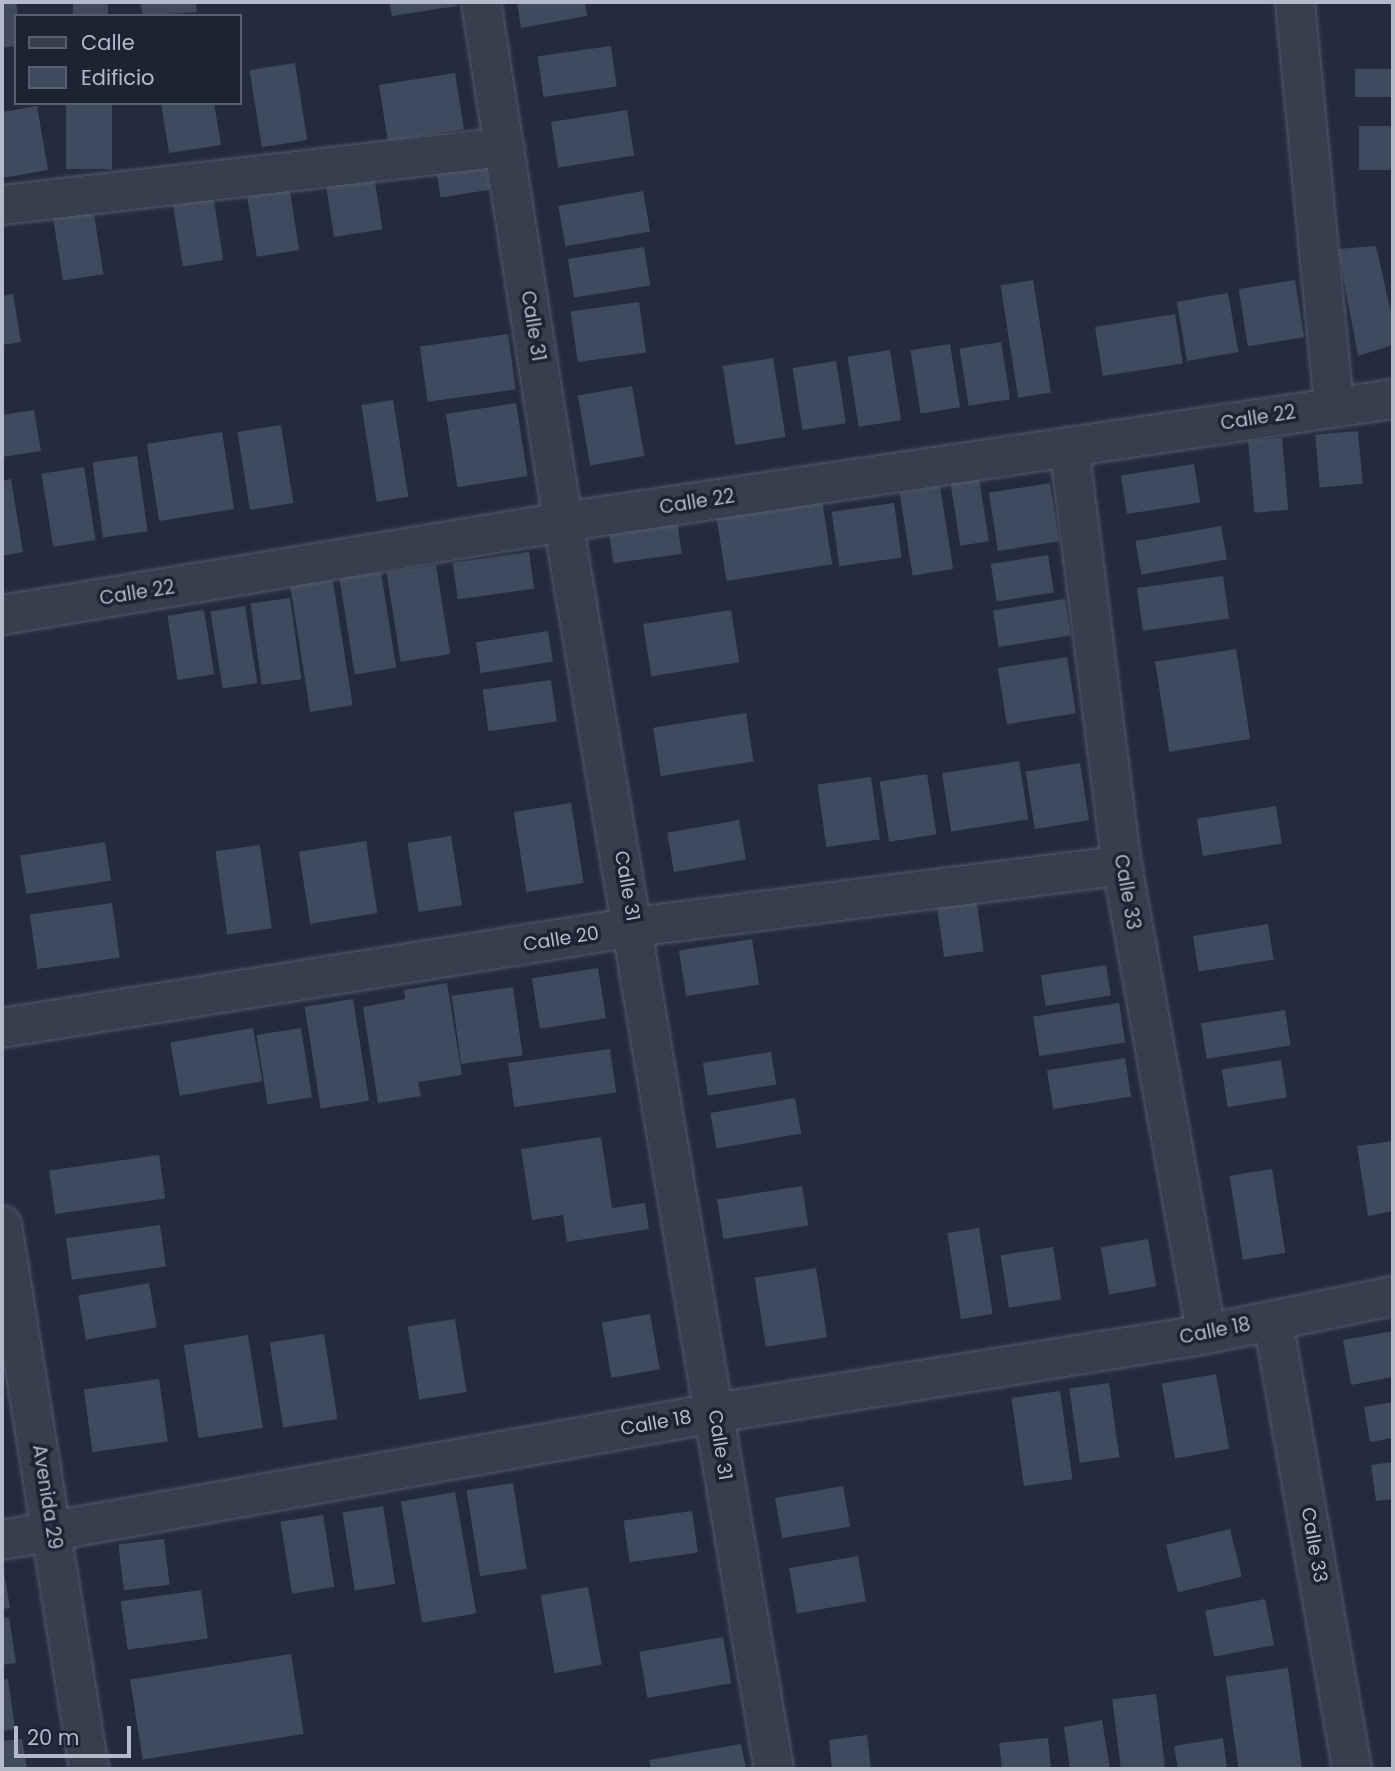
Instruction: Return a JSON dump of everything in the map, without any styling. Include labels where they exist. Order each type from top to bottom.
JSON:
[{"type":"street","name":"Calle 31","points":[[481,2],[563,522],[634,927],[774,1769]]},
{"type":"street","points":[[1295,2],[1334,407]]},
{"type":"street","points":[[2,205],[505,147]]},
{"type":"street","name":"Calle 22","points":[[2,615],[563,522],[1393,399]]},
{"type":"street","name":"Calle 33","points":[[1069,447],[1122,865],[1206,1334]]},
{"type":"street","name":"Calle 20","points":[[2,1028],[634,927],[1122,865]]},
{"type":"street","name":"Avenida 29","points":[[2,1225],[89,1769]]},
{"type":"street","name":"Calle 18","points":[[2,1540],[715,1413],[1206,1334],[1393,1296]]},
{"type":"street","name":"Calle 33","points":[[1273,1321],[1352,1769]]},
{"type":"building","points":[[2,2],[16,2],[18,14],[14,14],[14,46],[2,48]]},
{"type":"building","points":[[73,2],[108,2],[108,14],[73,14]]},
{"type":"building","points":[[140,2],[196,2],[197,12],[143,14]]},
{"type":"building","points":[[389,2],[456,2],[457,6],[392,16]]},
{"type":"building","points":[[517,2],[585,2],[587,16],[521,28]]},
{"type":"building","points":[[611,46],[617,87],[543,97],[538,56]]},
{"type":"building","points":[[295,63],[307,140],[262,147],[250,70]]},
{"type":"building","points":[[1355,69],[1393,69],[1393,97],[1355,97]]},
{"type":"building","points":[[455,73],[464,129],[388,141],[379,85]]},
{"type":"building","points":[[66,105],[112,105],[112,169],[66,169]]},
{"type":"building","points":[[161,105],[214,105],[221,145],[169,153]]},
{"type":"building","points":[[37,106],[48,170],[2,178],[2,112]]},
{"type":"building","points":[[627,110],[634,155],[558,167],[551,122]]},
{"type":"building","points":[[1359,126],[1393,126],[1393,170],[1359,170]]},
{"type":"building","points":[[486,165],[490,190],[441,198],[437,173]]},
{"type":"building","points":[[374,176],[382,229],[334,237],[326,184]]},
{"type":"building","points":[[288,179],[299,250],[257,257],[246,186]]},
{"type":"building","points":[[212,189],[223,260],[183,267],[172,195]]},
{"type":"building","points":[[643,191],[650,231],[565,246],[558,206]]},
{"type":"building","points":[[93,208],[103,274],[63,281],[53,214]]},
{"type":"building","points":[[1376,246],[1393,321],[1393,345],[1358,356],[1338,249]]},
{"type":"building","points":[[644,247],[650,286],[574,298],[568,259]]},
{"type":"building","points":[[1033,280],[1051,393],[1018,398],[1000,285]]},
{"type":"building","points":[[1295,280],[1304,337],[1248,346],[1239,289]]},
{"type":"building","points":[[1228,293],[1238,352],[1187,361],[1177,302]]},
{"type":"building","points":[[13,294],[21,342],[2,345],[2,296]]},
{"type":"building","points":[[639,302],[646,353],[578,362],[571,312]]},
{"type":"building","points":[[1175,314],[1183,363],[1103,376],[1095,327]]},
{"type":"building","points":[[508,334],[516,389],[428,402],[420,346]]},
{"type":"building","points":[[1001,342],[1010,399],[969,406],[960,349]]},
{"type":"building","points":[[950,344],[960,407],[921,413],[910,350]]},
{"type":"building","points":[[890,350],[901,420],[859,427],[848,357]]},
{"type":"building","points":[[773,358],[786,437],[735,445],[723,366]]},
{"type":"building","points":[[836,361],[846,423],[802,430],[793,368]]},
{"type":"building","points":[[632,386],[644,456],[590,465],[578,396]]},
{"type":"building","points":[[393,400],[408,497],[377,502],[361,405]]},
{"type":"building","points":[[516,403],[528,476],[457,487],[446,414]]},
{"type":"building","points":[[34,410],[41,451],[2,457],[2,415]]},
{"type":"building","points":[[281,425],[293,503],[250,510],[238,432]]},
{"type":"building","points":[[1358,431],[1363,484],[1320,488],[1315,435]]},
{"type":"building","points":[[222,432],[234,509],[159,521],[147,444]]},
{"type":"building","points":[[1282,438],[1288,510],[1254,513],[1248,441]]},
{"type":"building","points":[[137,456],[148,531],[103,538],[92,462]]},
{"type":"building","points":[[1194,464],[1200,503],[1127,514],[1121,476]]},
{"type":"building","points":[[84,467],[96,540],[53,547],[42,474]]},
{"type":"building","points":[[979,478],[989,541],[960,546],[950,483]]},
{"type":"building","points":[[11,479],[23,552],[2,556],[2,481]]},
{"type":"building","points":[[1050,483],[1059,541],[998,551],[989,493]]},
{"type":"building","points":[[940,486],[953,569],[913,575],[900,492]]},
{"type":"building","points":[[822,500],[832,564],[726,581],[716,517]]},
{"type":"building","points":[[894,503],[902,557],[839,566],[832,512]]},
{"type":"building","points":[[677,520],[682,554],[613,563],[609,530]]},
{"type":"building","points":[[1221,526],[1227,559],[1141,575],[1135,541]]},
{"type":"building","points":[[529,552],[534,589],[458,599],[453,563]]},
{"type":"building","points":[[1048,555],[1054,593],[997,602],[991,564]]},
{"type":"building","points":[[436,565],[450,654],[401,662],[387,573]]},
{"type":"building","points":[[381,572],[396,668],[355,674],[340,579]]},
{"type":"building","points":[[332,575],[353,705],[310,712],[290,582]]},
{"type":"building","points":[[1223,576],[1229,619],[1143,631],[1137,588]]},
{"type":"building","points":[[290,598],[301,679],[262,685],[250,604]]},
{"type":"building","points":[[1065,599],[1071,636],[999,647],[993,610]]},
{"type":"building","points":[[245,606],[257,683],[223,689],[210,611]]},
{"type":"building","points":[[204,610],[214,674],[178,680],[167,616]]},
{"type":"building","points":[[731,610],[739,662],[651,676],[643,624]]},
{"type":"building","points":[[548,631],[553,662],[481,673],[476,642]]},
{"type":"building","points":[[1236,649],[1250,739],[1169,752],[1155,662]]},
{"type":"building","points":[[1067,657],[1076,713],[1007,724],[998,668]]},
{"type":"building","points":[[551,680],[557,722],[489,731],[483,690]]},
{"type":"building","points":[[746,713],[754,761],[661,776],[653,728]]},
{"type":"building","points":[[1019,761],[1028,819],[951,831],[942,773]]},
{"type":"building","points":[[1080,763],[1089,820],[1035,829],[1026,772]]},
{"type":"building","points":[[927,774],[937,834],[889,842],[880,782]]},
{"type":"building","points":[[871,777],[880,839],[826,847],[818,785]]},
{"type":"building","points":[[571,803],[584,883],[526,892],[514,812]]},
{"type":"building","points":[[1276,806],[1282,844],[1203,856],[1197,819]]},
{"type":"building","points":[[739,820],[746,859],[674,872],[667,833]]},
{"type":"building","points":[[451,836],[462,905],[418,912],[408,843]]},
{"type":"building","points":[[366,841],[377,913],[310,924],[299,852]]},
{"type":"building","points":[[105,842],[111,881],[26,894],[20,855]]},
{"type":"building","points":[[260,845],[272,928],[227,934],[215,851]]},
{"type":"building","points":[[976,897],[984,951],[944,957],[936,903]]},
{"type":"building","points":[[112,903],[120,957],[37,969],[30,915]]},
{"type":"building","points":[[1268,924],[1274,960],[1199,971],[1193,936]]},
{"type":"building","points":[[752,939],[759,984],[686,996],[679,951]]},
{"type":"building","points":[[1106,965],[1111,996],[1046,1006],[1041,975]]},
{"type":"building","points":[[598,968],[606,1018],[540,1029],[532,978]]},
{"type":"building","points":[[447,983],[462,1075],[418,1082],[421,1096],[378,1103],[363,1007],[405,999],[404,990]]},
{"type":"building","points":[[513,987],[523,1055],[461,1064],[452,996]]},
{"type":"building","points":[[353,999],[369,1101],[321,1108],[305,1007]]},
{"type":"building","points":[[1119,1003],[1125,1043],[1039,1056],[1033,1017]]},
{"type":"building","points":[[1285,1010],[1291,1046],[1207,1059],[1201,1023]]},
{"type":"building","points":[[253,1028],[262,1081],[180,1096],[170,1043]]},
{"type":"building","points":[[301,1028],[312,1097],[268,1104],[257,1035]]},
{"type":"building","points":[[610,1049],[616,1093],[514,1107],[508,1063]]},
{"type":"building","points":[[771,1052],[776,1085],[708,1095],[703,1063]]},
{"type":"building","points":[[1125,1058],[1131,1097],[1053,1109],[1047,1070]]},
{"type":"building","points":[[1281,1060],[1287,1098],[1228,1107],[1222,1069]]},
{"type":"building","points":[[795,1098],[801,1133],[717,1148],[710,1113]]},
{"type":"building","points":[[601,1137],[612,1208],[645,1203],[649,1229],[567,1242],[563,1215],[532,1220],[521,1149]]},
{"type":"building","points":[[1393,1141],[1393,1211],[1368,1216],[1357,1146]]},
{"type":"building","points":[[159,1155],[165,1199],[55,1214],[49,1170]]},
{"type":"building","points":[[1272,1169],[1285,1253],[1243,1260],[1230,1176]]},
{"type":"building","points":[[802,1186],[808,1226],[723,1239],[717,1199]]},
{"type":"building","points":[[160,1225],[166,1267],[72,1280],[66,1238]]},
{"type":"building","points":[[979,1228],[993,1314],[961,1319],[947,1233]]},
{"type":"building","points":[[1148,1239],[1156,1286],[1109,1295],[1101,1247]]},
{"type":"building","points":[[1053,1247],[1061,1299],[1009,1308],[1001,1255]]},
{"type":"building","points":[[816,1268],[827,1337],[766,1347],[755,1278]]},
{"type":"building","points":[[149,1283],[157,1327],[86,1340],[78,1296]]},
{"type":"building","points":[[650,1314],[660,1369],[611,1378],[602,1323]]},
{"type":"building","points":[[455,1319],[467,1392],[419,1400],[408,1327]]},
{"type":"building","points":[[1393,1331],[1393,1377],[1351,1385],[1343,1340]]},
{"type":"building","points":[[324,1334],[337,1419],[283,1428],[270,1343]]},
{"type":"building","points":[[248,1335],[263,1428],[199,1438],[184,1345]]},
{"type":"building","points":[[1216,1374],[1229,1449],[1175,1458],[1162,1384]]},
{"type":"building","points":[[159,1379],[168,1441],[93,1452],[84,1390]]},
{"type":"building","points":[[1109,1383],[1119,1457],[1080,1463],[1069,1389]]},
{"type":"building","points":[[1060,1391],[1072,1479],[1024,1486],[1011,1398]]},
{"type":"building","points":[[1393,1402],[1393,1438],[1370,1442],[1364,1407]]},
{"type":"building","points":[[1393,1462],[1393,1499],[1376,1501],[1371,1465]]},
{"type":"building","points":[[513,1483],[527,1569],[480,1576],[467,1490]]},
{"type":"building","points":[[843,1486],[850,1526],[782,1538],[775,1498]]},
{"type":"building","points":[[455,1492],[476,1613],[422,1623],[401,1502]]},
{"type":"building","points":[[383,1506],[395,1584],[355,1590],[343,1512]]},
{"type":"building","points":[[692,1511],[698,1553],[630,1562],[624,1521]]},
{"type":"building","points":[[323,1515],[334,1587],[292,1594],[281,1522]]},
{"type":"building","points":[[1230,1529],[1242,1577],[1178,1593],[1166,1545]]},
{"type":"building","points":[[164,1539],[170,1585],[124,1590],[118,1545]]},
{"type":"building","points":[[858,1556],[866,1601],[797,1613],[789,1568]]},
{"type":"building","points":[[2,1560],[10,1608],[2,1609]]},
{"type":"building","points":[[588,1587],[602,1665],[554,1673],[541,1595]]},
{"type":"building","points":[[201,1590],[208,1639],[128,1650],[121,1601]]},
{"type":"building","points":[[1265,1599],[1274,1645],[1214,1657],[1205,1611]]},
{"type":"building","points":[[9,1617],[16,1663],[2,1665],[2,1618]]},
{"type":"building","points":[[723,1637],[731,1683],[647,1698],[639,1652]]},
{"type":"building","points":[[291,1654],[304,1734],[143,1760],[130,1679]]},
{"type":"building","points":[[1288,1668],[1302,1769],[1239,1769],[1226,1677]]},
{"type":"building","points":[[8,1679],[15,1729],[2,1731],[2,1680]]},
{"type":"building","points":[[1156,1694],[1165,1769],[1121,1769],[1112,1699]]},
{"type":"building","points":[[1102,1720],[1110,1769],[1070,1769],[1064,1727]]},
{"type":"building","points":[[867,1735],[871,1769],[832,1769],[829,1740]]},
{"type":"building","points":[[1048,1738],[1051,1769],[1002,1769],[999,1743]]},
{"type":"building","points":[[1223,1738],[1227,1769],[1178,1769],[1174,1746]]},
{"type":"building","points":[[22,1739],[27,1769],[2,1769],[2,1741]]},
{"type":"building","points":[[741,1744],[746,1769],[651,1769],[649,1760]]}]
